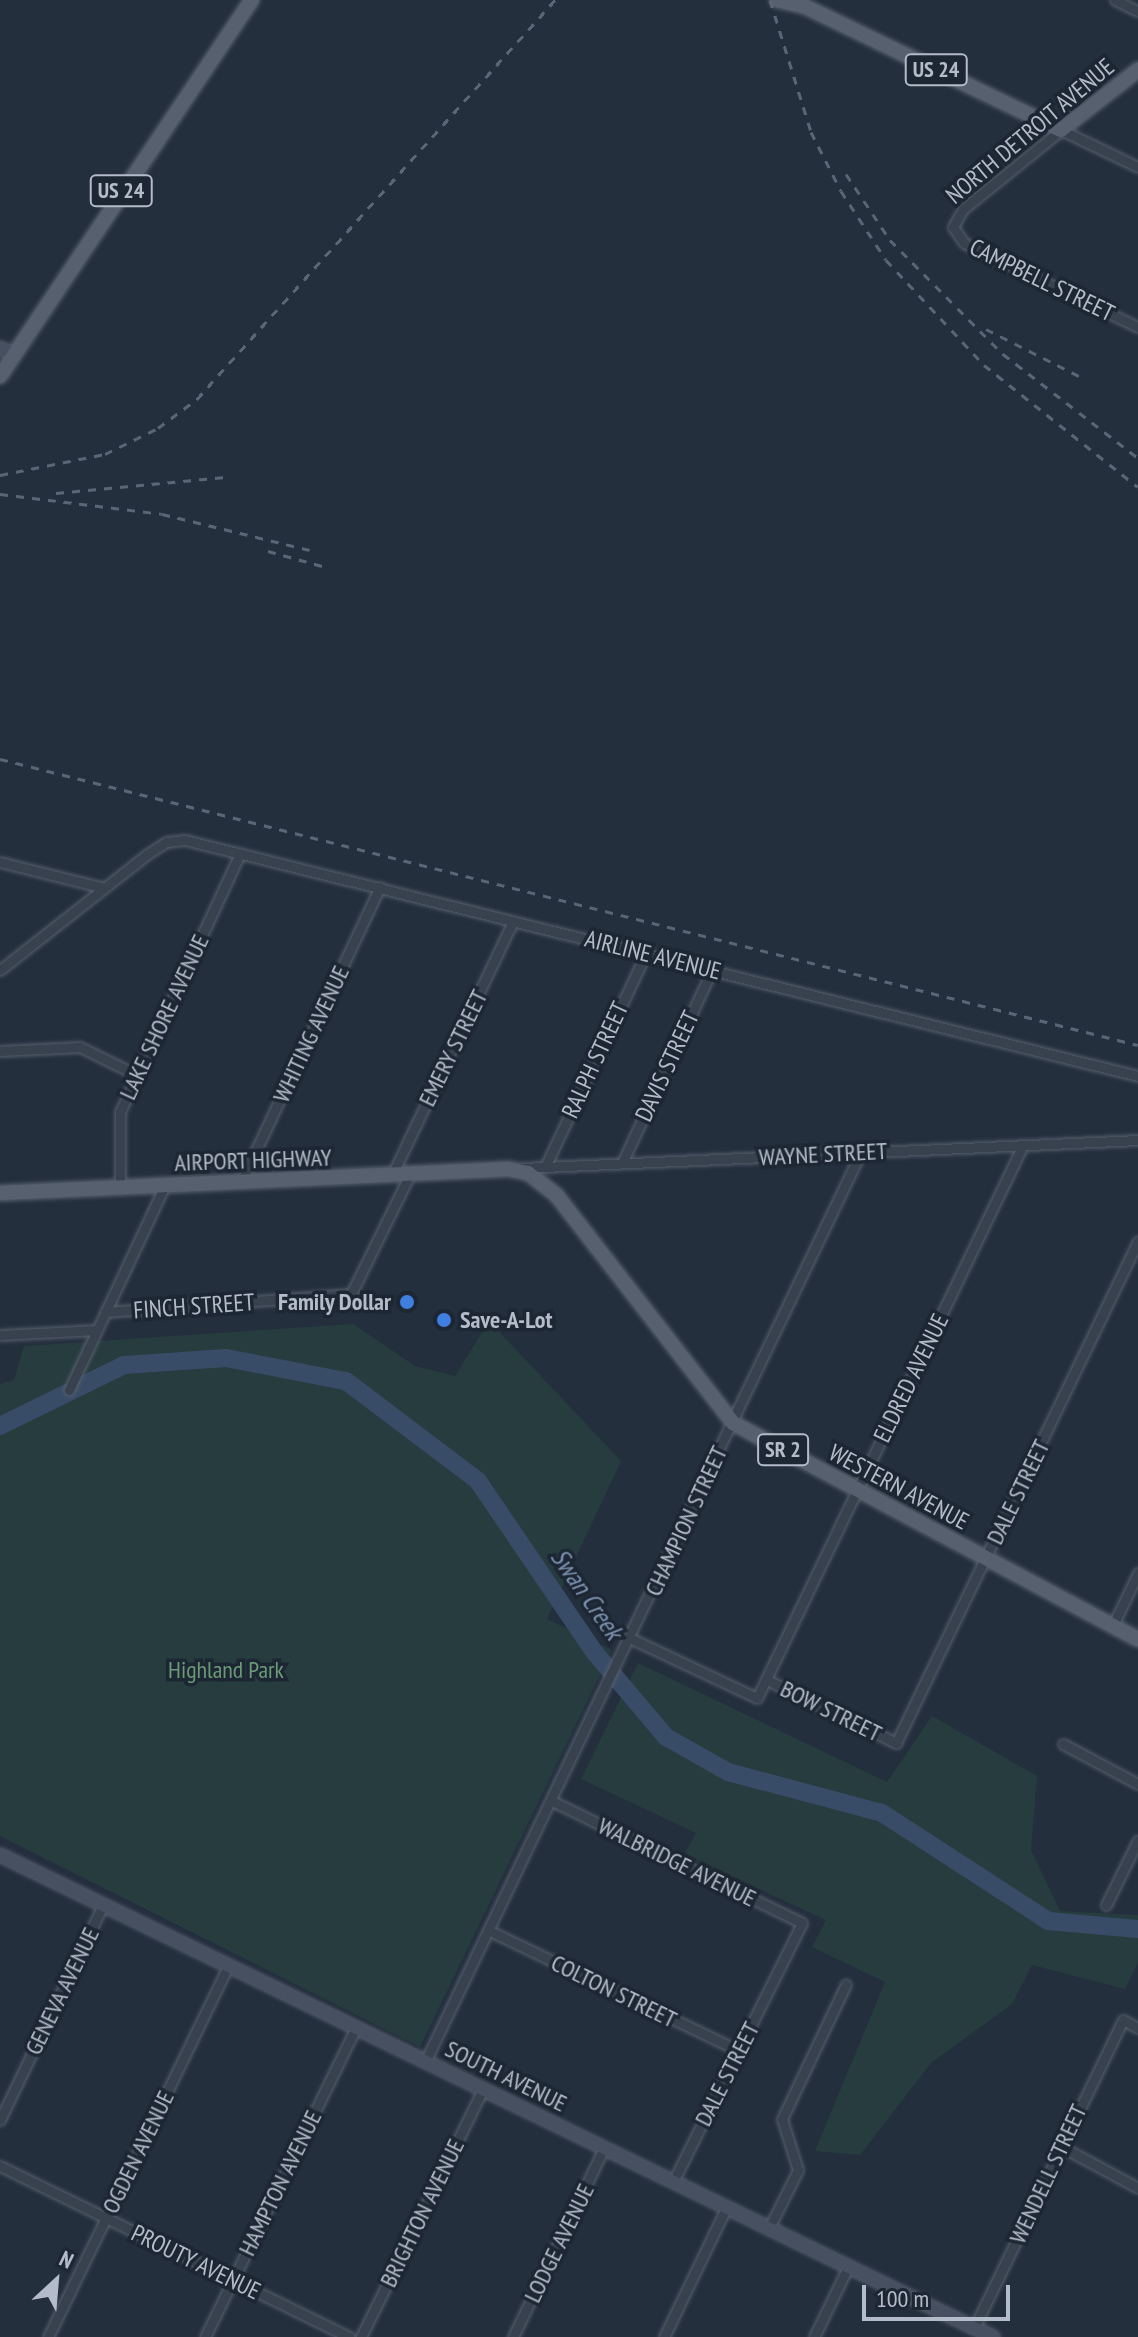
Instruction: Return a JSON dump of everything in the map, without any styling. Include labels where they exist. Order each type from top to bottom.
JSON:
[{"type":"main road","name":"US 24","points":[[0,376],[229,27],[252,0]]},
{"type":"main road","name":"US 24","points":[[777,0],[811,5],[1061,130]]},
{"type":"main road","name":"NORTH DETROIT AVENUE","points":[[1061,130],[1138,70]]},
{"type":"main road","name":"AIRPORT HIGHWAY","points":[[0,1193],[508,1169]]},
{"type":"main road","name":"WESTERN AVENUE","points":[[508,1169],[528,1173],[552,1190],[733,1423],[1138,1639]]},
{"type":"street","points":[[1115,0],[1138,11]]},
{"type":"street","points":[[1061,130],[1138,167]]},
{"type":"street","name":"NORTH DETROIT AVENUE","points":[[953,227],[963,209],[1061,130]]},
{"type":"street","name":"CAMPBELL STREET","points":[[953,227],[964,243],[1138,327]]},
{"type":"street","points":[[0,348],[15,355]]},
{"type":"street","name":"AIRLINE AVENUE","points":[[104,888],[166,842],[185,840],[1138,1076]]},
{"type":"street","name":"LAKE SHORE AVENUE","points":[[120,1187],[120,1112],[240,853]]},
{"type":"street","points":[[0,862],[104,888]]},
{"type":"street","name":"WHITING AVENUE","points":[[241,1182],[380,887]]},
{"type":"street","points":[[0,970],[104,888]]},
{"type":"street","name":"EMERY STREET","points":[[392,1175],[513,921]]},
{"type":"street","name":"RALPH STREET","points":[[545,1167],[646,953]]},
{"type":"street","name":"DAVIS STREET","points":[[622,1163],[712,970]]},
{"type":"street","points":[[0,1051],[80,1047],[137,1075]]},
{"type":"street","name":"WAYNE STREET","points":[[508,1169],[1138,1140]]},
{"type":"street","name":"ELDRED AVENUE","points":[[757,1698],[1023,1145]]},
{"type":"street","name":"CHAMPION STREET","points":[[425,2062],[600,1703],[861,1152]]},
{"type":"street","name":"FINCH STREET","points":[[69,1390],[105,1312],[351,1294],[410,1174]]},
{"type":"street","points":[[105,1312],[165,1185]]},
{"type":"street","name":"DALE STREET","points":[[896,1743],[1138,1241]]},
{"type":"street","points":[[0,1335],[97,1330]]},
{"type":"street","points":[[1113,1625],[1138,1573]]},
{"type":"street","name":"BOW STREET","points":[[630,1638],[757,1698]]},
{"type":"street","name":"BOW STREET","points":[[767,1680],[896,1743]]},
{"type":"street","points":[[1063,1744],[1138,1784]]},
{"type":"street","name":"WALBRIDGE AVENUE","points":[[552,1801],[802,1923]]},
{"type":"street","points":[[1106,1905],[1138,1840]]},
{"type":"street","name":"SOUTH AVENUE","points":[[0,1855],[993,2337]]},
{"type":"street","name":"GENEVA AVENUE","points":[[0,2120],[103,1905]]},
{"type":"street","name":"DALE STREET","points":[[673,2182],[802,1923]]},
{"type":"street","name":"COLTON STREET","points":[[490,1931],[739,2051]]},
{"type":"street","name":"OGDEN AVENUE","points":[[48,2337],[228,1966]]},
{"type":"street","points":[[769,2228],[798,2170],[782,2119],[846,1984]]},
{"type":"street","name":"WENDELL STREET","points":[[974,2328],[1123,2020],[1138,2028]]},
{"type":"street","name":"HAMPTON AVENUE","points":[[205,2337],[356,2028]]},
{"type":"street","name":"BRIGHTON AVENUE","points":[[361,2337],[483,2089]]},
{"type":"street","points":[[1062,2147],[1138,2188]]},
{"type":"street","name":"LODGE AVENUE","points":[[513,2337],[604,2148]]},
{"type":"street","name":"PROUTY AVENUE","points":[[0,2166],[349,2337]]},
{"type":"street","points":[[664,2337],[726,2208]]},
{"type":"street","points":[[814,2337],[848,2267]]},
{"type":"green space","name":"Highland Park","points":[[489,1321],[621,1461],[547,1619],[612,1650],[420,2047],[0,1836],[0,1384],[14,1380],[24,1346],[353,1324],[415,1366],[455,1376]]},
{"type":"green space","points":[[638,1663],[887,1782],[932,1716],[1037,1776],[1031,1850],[1060,1911],[1138,1915],[1138,1962],[1125,1989],[1032,1965],[1012,2004],[931,2063],[860,2155],[815,2151],[885,1982],[812,1947],[826,1920],[684,1855],[696,1833],[581,1779]]},
{"type":"waterway","name":"Swan Creek","points":[[0,1426],[124,1365],[226,1358],[346,1381],[478,1481],[595,1653],[666,1737],[728,1772],[882,1813],[1048,1921],[1138,1929]]},
{"type":"railway","points":[[0,475],[105,454],[158,428],[197,399],[555,0]]},
{"type":"railway","points":[[770,0],[811,132],[841,191],[886,260],[984,365],[1138,487]]},
{"type":"railway","points":[[846,174],[890,240],[1003,354],[1138,458]]},
{"type":"railway","points":[[986,329],[1085,379]]},
{"type":"railway","points":[[56,493],[225,477]]},
{"type":"railway","points":[[0,494],[162,514],[310,550]]},
{"type":"railway","points":[[268,551],[322,566]]},
{"type":"railway","points":[[0,759],[1138,1045]]},
{"type":"place","name":"Family Dollar","points":[[407,1302]]},
{"type":"place","name":"Save-A-Lot","points":[[444,1320]]}]
